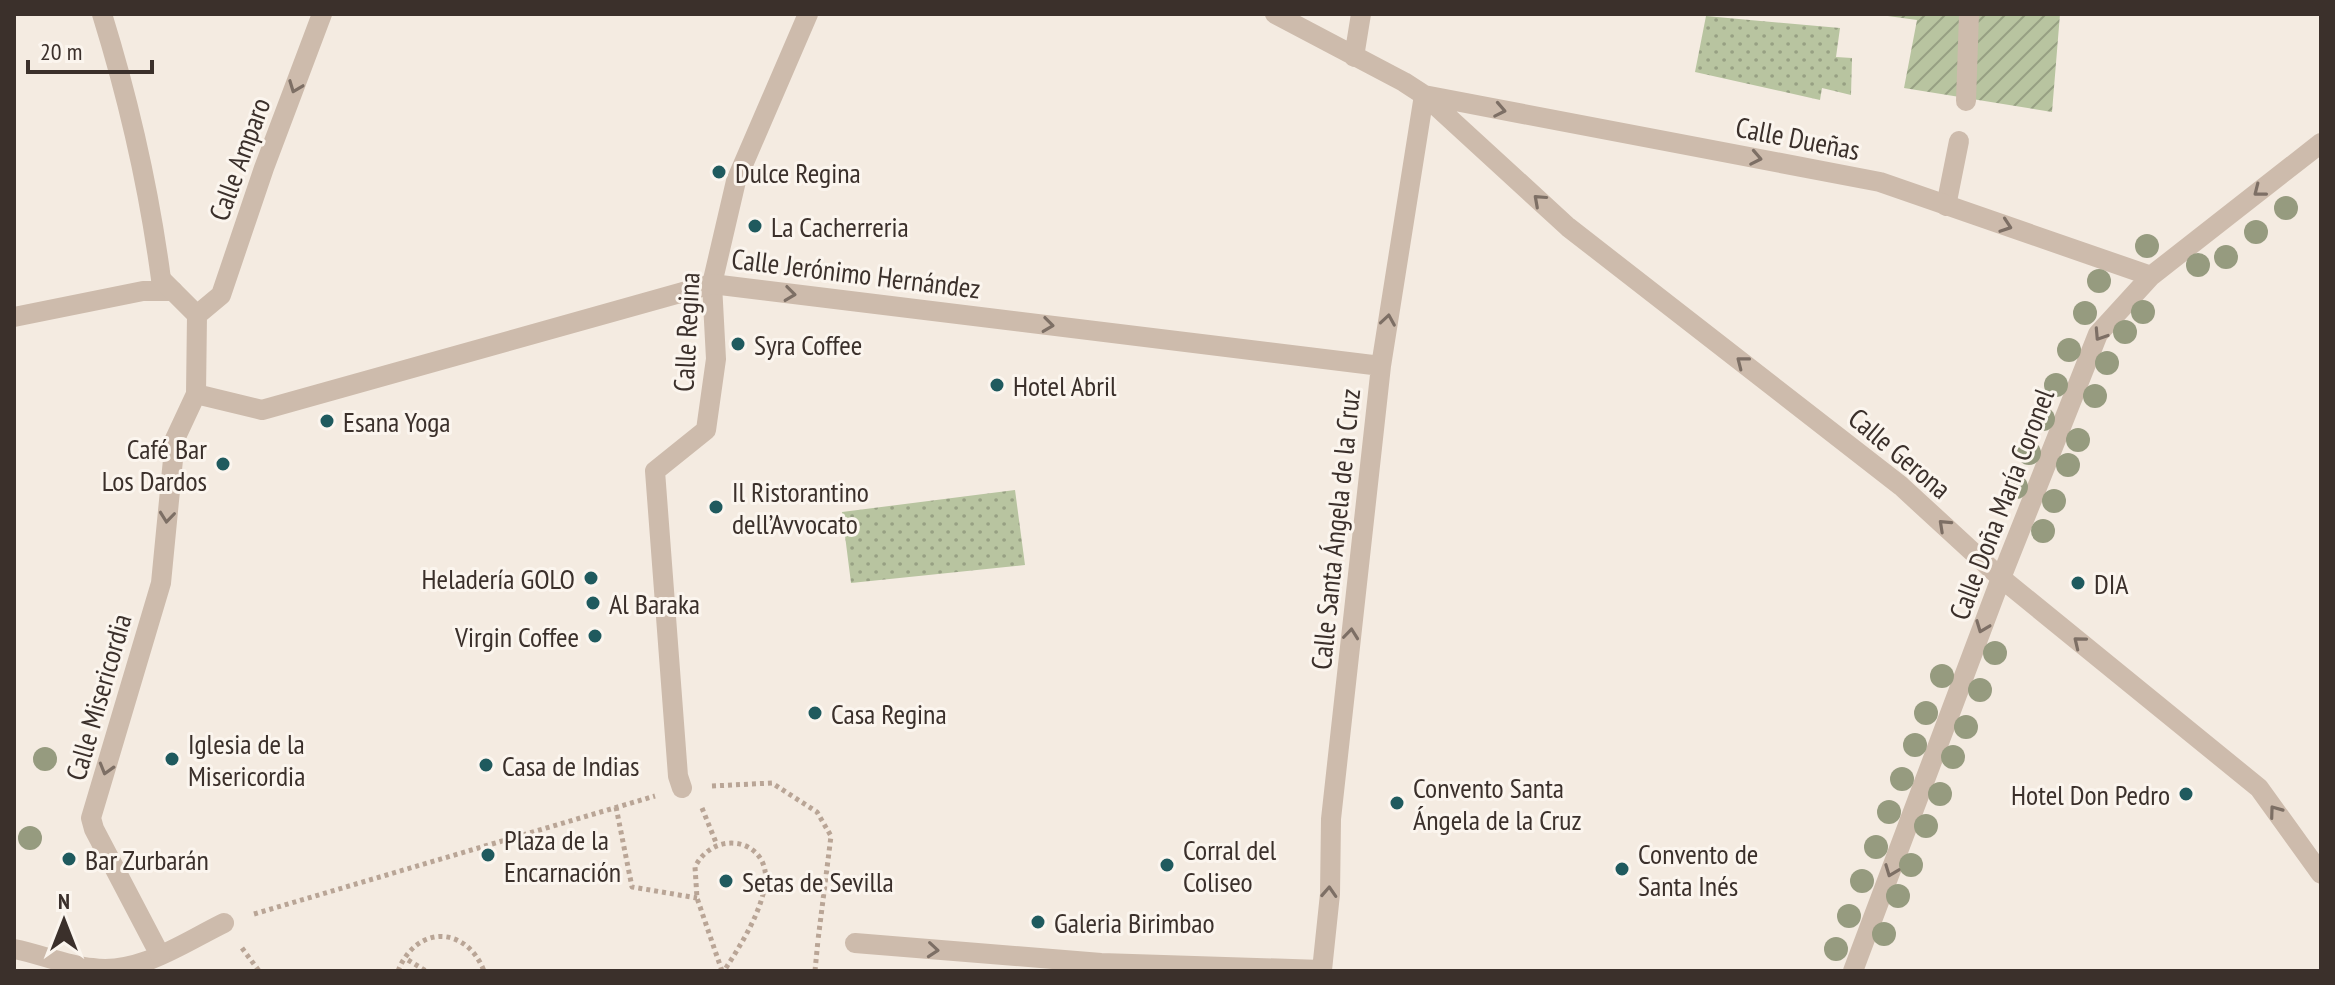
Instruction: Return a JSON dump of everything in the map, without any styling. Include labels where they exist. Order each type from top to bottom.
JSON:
[{"type":"street","points":[[102,14],[121,75],[167,285],[197,315],[196,394]]},
{"type":"street","name":"Calle Amparo","points":[[197,315],[221,295],[264,168],[322,14]]},
{"type":"street","name":"Calle Regina","points":[[682,788],[678,776],[655,471],[706,430],[716,359],[712,284],[736,181],[808,14]]},
{"type":"street","points":[[1275,14],[1424,95]]},
{"type":"street","points":[[1354,57],[1361,14]]},
{"type":"street","points":[[1966,101],[1969,14]]},
{"type":"street","name":"Calle Dueñas","points":[[1424,95],[1880,182],[2151,276]]},
{"type":"street","name":"Calle Santa Ángela de la Cruz","points":[[1322,970],[1330,894],[1331,819],[1381,366],[1424,95]]},
{"type":"street","name":"Calle Gerona","points":[[1424,95],[1568,227],[1901,486],[2001,578],[2259,788],[2321,874]]},
{"type":"street","points":[[1946,206],[1959,141]]},
{"type":"street","name":"Calle Doña María Coronel","points":[[1853,971],[2001,578],[2098,334],[2151,276],[2321,143]]},
{"type":"street","name":"Calle Jerónimo Hernández","points":[[196,394],[262,410],[712,284],[1381,366]]},
{"type":"street","points":[[14,317],[167,285]]},
{"type":"street","name":"Calle Misericordia","points":[[160,955],[91,818],[161,583],[175,439],[196,394]]},
{"type":"street","points":[[14,949],[95,969],[128,967],[145,963],[224,923]]},
{"type":"street","points":[[855,943],[1101,963],[1322,970]]},
{"type":"path","points":[[224,923],[682,788],[772,783],[817,812],[831,836],[818,940]]},
{"type":"path","points":[[699,802],[717,845]]},
{"type":"path","points":[[616,807],[632,887],[697,898]]},
{"type":"path","points":[[736,843],[752,849],[761,862],[765,884],[759,903],[723,971],[697,898],[695,867],[703,854],[717,845],[736,843]]},
{"type":"path","points":[[398,971],[410,948],[421,940],[446,936],[470,948],[484,971]]},
{"type":"path","points":[[408,960],[426,971]]},
{"type":"green space","points":[[1873,14],[2060,14],[2052,112],[1904,88],[1917,20]]},
{"type":"green space","points":[[1706,16],[1840,28],[1836,57],[1852,58],[1851,95],[1822,88],[1820,100],[1695,72]]},
{"type":"green space","points":[[1015,490],[1025,565],[851,583],[842,512]]},
{"type":"place","name":"Dulce Regina","points":[[719,172]]},
{"type":"place","name":"La Cacherreria","points":[[755,226]]},
{"type":"place","name":"Syra Coffee","points":[[738,344]]},
{"type":"place","name":"Hotel Abril","points":[[997,385]]},
{"type":"place","name":"Esana Yoga","points":[[327,421]]},
{"type":"place","name":"Café Bar Los Dardos","points":[[223,464]]},
{"type":"place","name":"Il Ristorantino dell’Avvocato","points":[[716,507]]},
{"type":"place","name":"Heladería GOLO","points":[[591,578]]},
{"type":"place","name":"DIA","points":[[2078,583]]},
{"type":"place","name":"Al Baraka","points":[[593,603]]},
{"type":"place","name":"Virgin Coffee","points":[[595,636]]},
{"type":"place","name":"Casa Regina","points":[[815,713]]},
{"type":"place","name":"Iglesia de la Misericordia","points":[[172,759]]},
{"type":"place","name":"Casa de Indias","points":[[486,765]]},
{"type":"place","name":"Hotel Don Pedro","points":[[2186,794]]},
{"type":"place","name":"Convento Santa Ángela de la Cruz","points":[[1397,803]]},
{"type":"place","name":"Plaza de la Encarnación","points":[[488,855]]},
{"type":"place","name":"Bar Zurbarán","points":[[69,859]]},
{"type":"place","name":"Corral del Coliseo","points":[[1167,865]]},
{"type":"place","name":"Convento de Santa Inés","points":[[1622,869]]},
{"type":"place","name":"Setas de Sevilla","points":[[726,881]]},
{"type":"place","name":"Galeria Birimbao","points":[[1038,922]]}]
